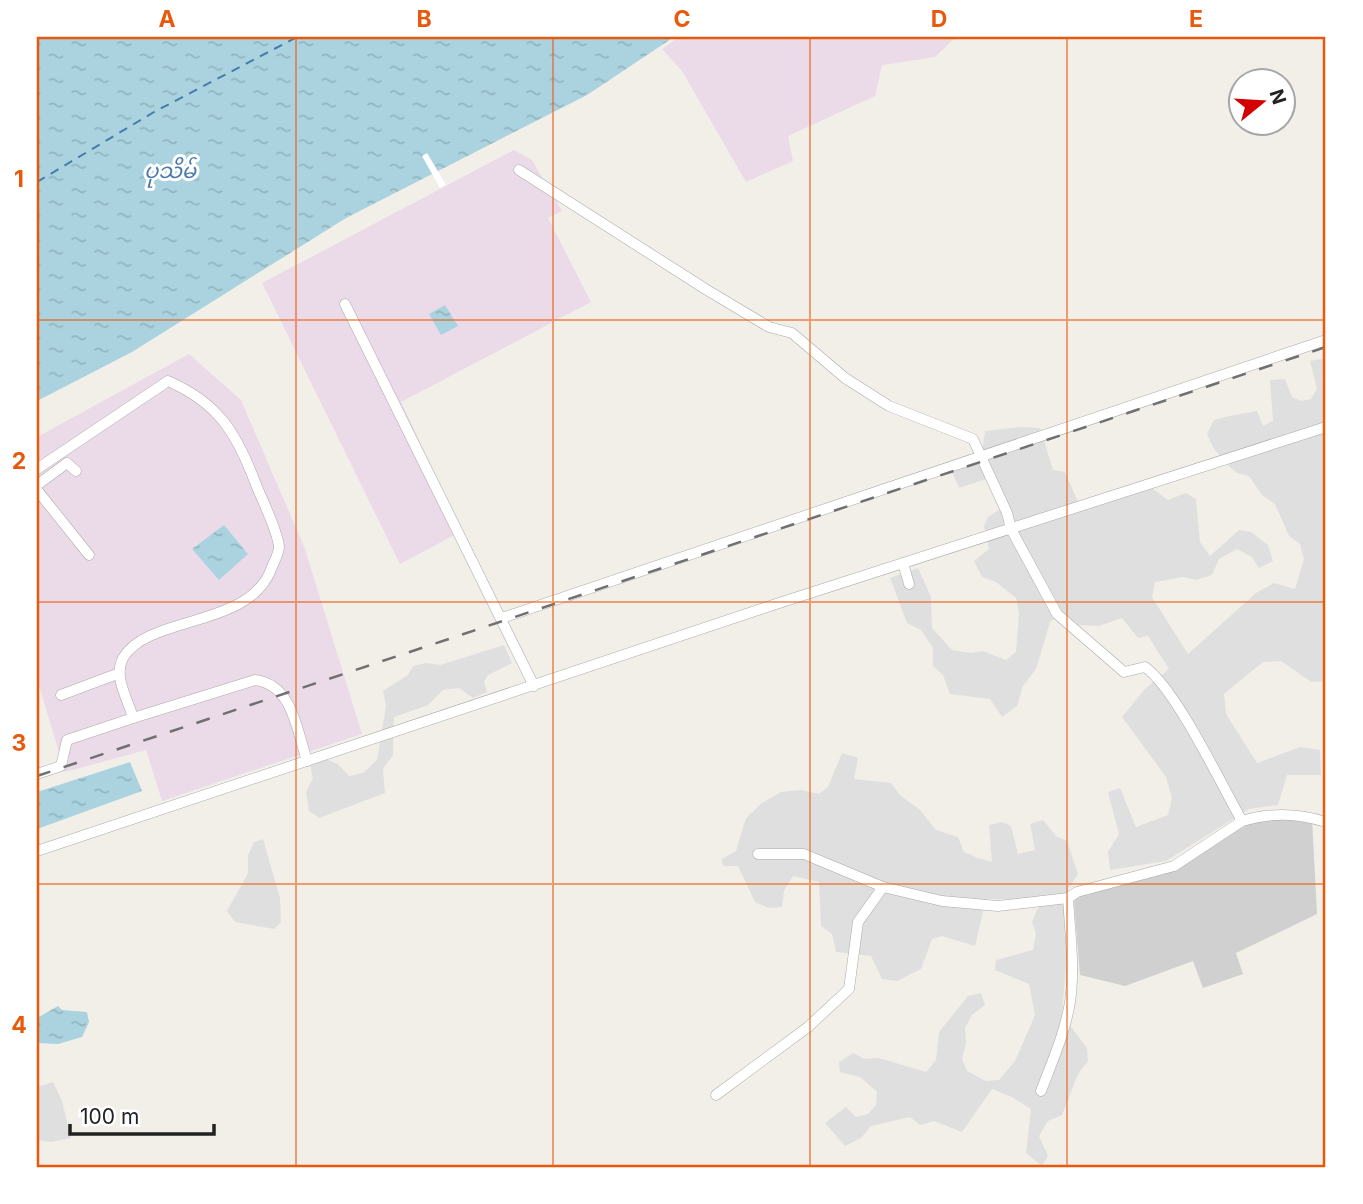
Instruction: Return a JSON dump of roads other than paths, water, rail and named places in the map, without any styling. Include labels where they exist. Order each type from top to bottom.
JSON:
[{"type":"street","points":[[519,170],[707,290],[769,327],[792,333],[845,378],[889,406],[973,439],[1011,529],[1057,614],[1124,672],[1145,667],[1152,672],[1180,713],[1242,821]]},
{"type":"street","points":[[345,304],[534,686]]},
{"type":"street","points":[[502,618],[1326,340]]},
{"type":"street","points":[[37,469],[168,382],[196,393],[227,424],[240,443],[279,547],[268,580],[245,602],[135,643],[123,659],[117,674],[132,718]]},
{"type":"street","points":[[37,851],[903,563],[1326,427]]},
{"type":"street","points":[[76,471],[67,463],[37,487],[89,555]]},
{"type":"street","points":[[903,563],[909,584]]},
{"type":"street","points":[[61,695],[117,674]]},
{"type":"street","points":[[37,774],[61,766],[67,740],[255,680],[270,681],[283,692],[307,761]]},
{"type":"street","points":[[758,854],[804,853],[883,887],[942,901],[998,906],[1068,898],[1077,892],[1174,866],[1242,821],[1277,814],[1300,815],[1326,822]]},
{"type":"street","points":[[716,1095],[808,1027],[849,989],[858,922],[883,887]]},
{"type":"street","points":[[1041,1091],[1059,1045],[1070,1002],[1072,955],[1068,898]]},
{"type":"water","name":"ပုသိမ်","points":[[37,37],[674,37],[587,95],[346,218],[132,352],[37,401]]},
{"type":"water","points":[[445,305],[458,326],[441,335],[429,314]]},
{"type":"water","points":[[224,525],[248,554],[219,580],[192,549]]},
{"type":"water","points":[[130,762],[142,791],[37,829],[37,792]]},
{"type":"water","points":[[58,1006],[62,1010],[87,1012],[89,1022],[82,1037],[58,1044],[37,1043],[37,1018]]},
{"type":"railway","points":[[37,776],[1326,347]]}]
